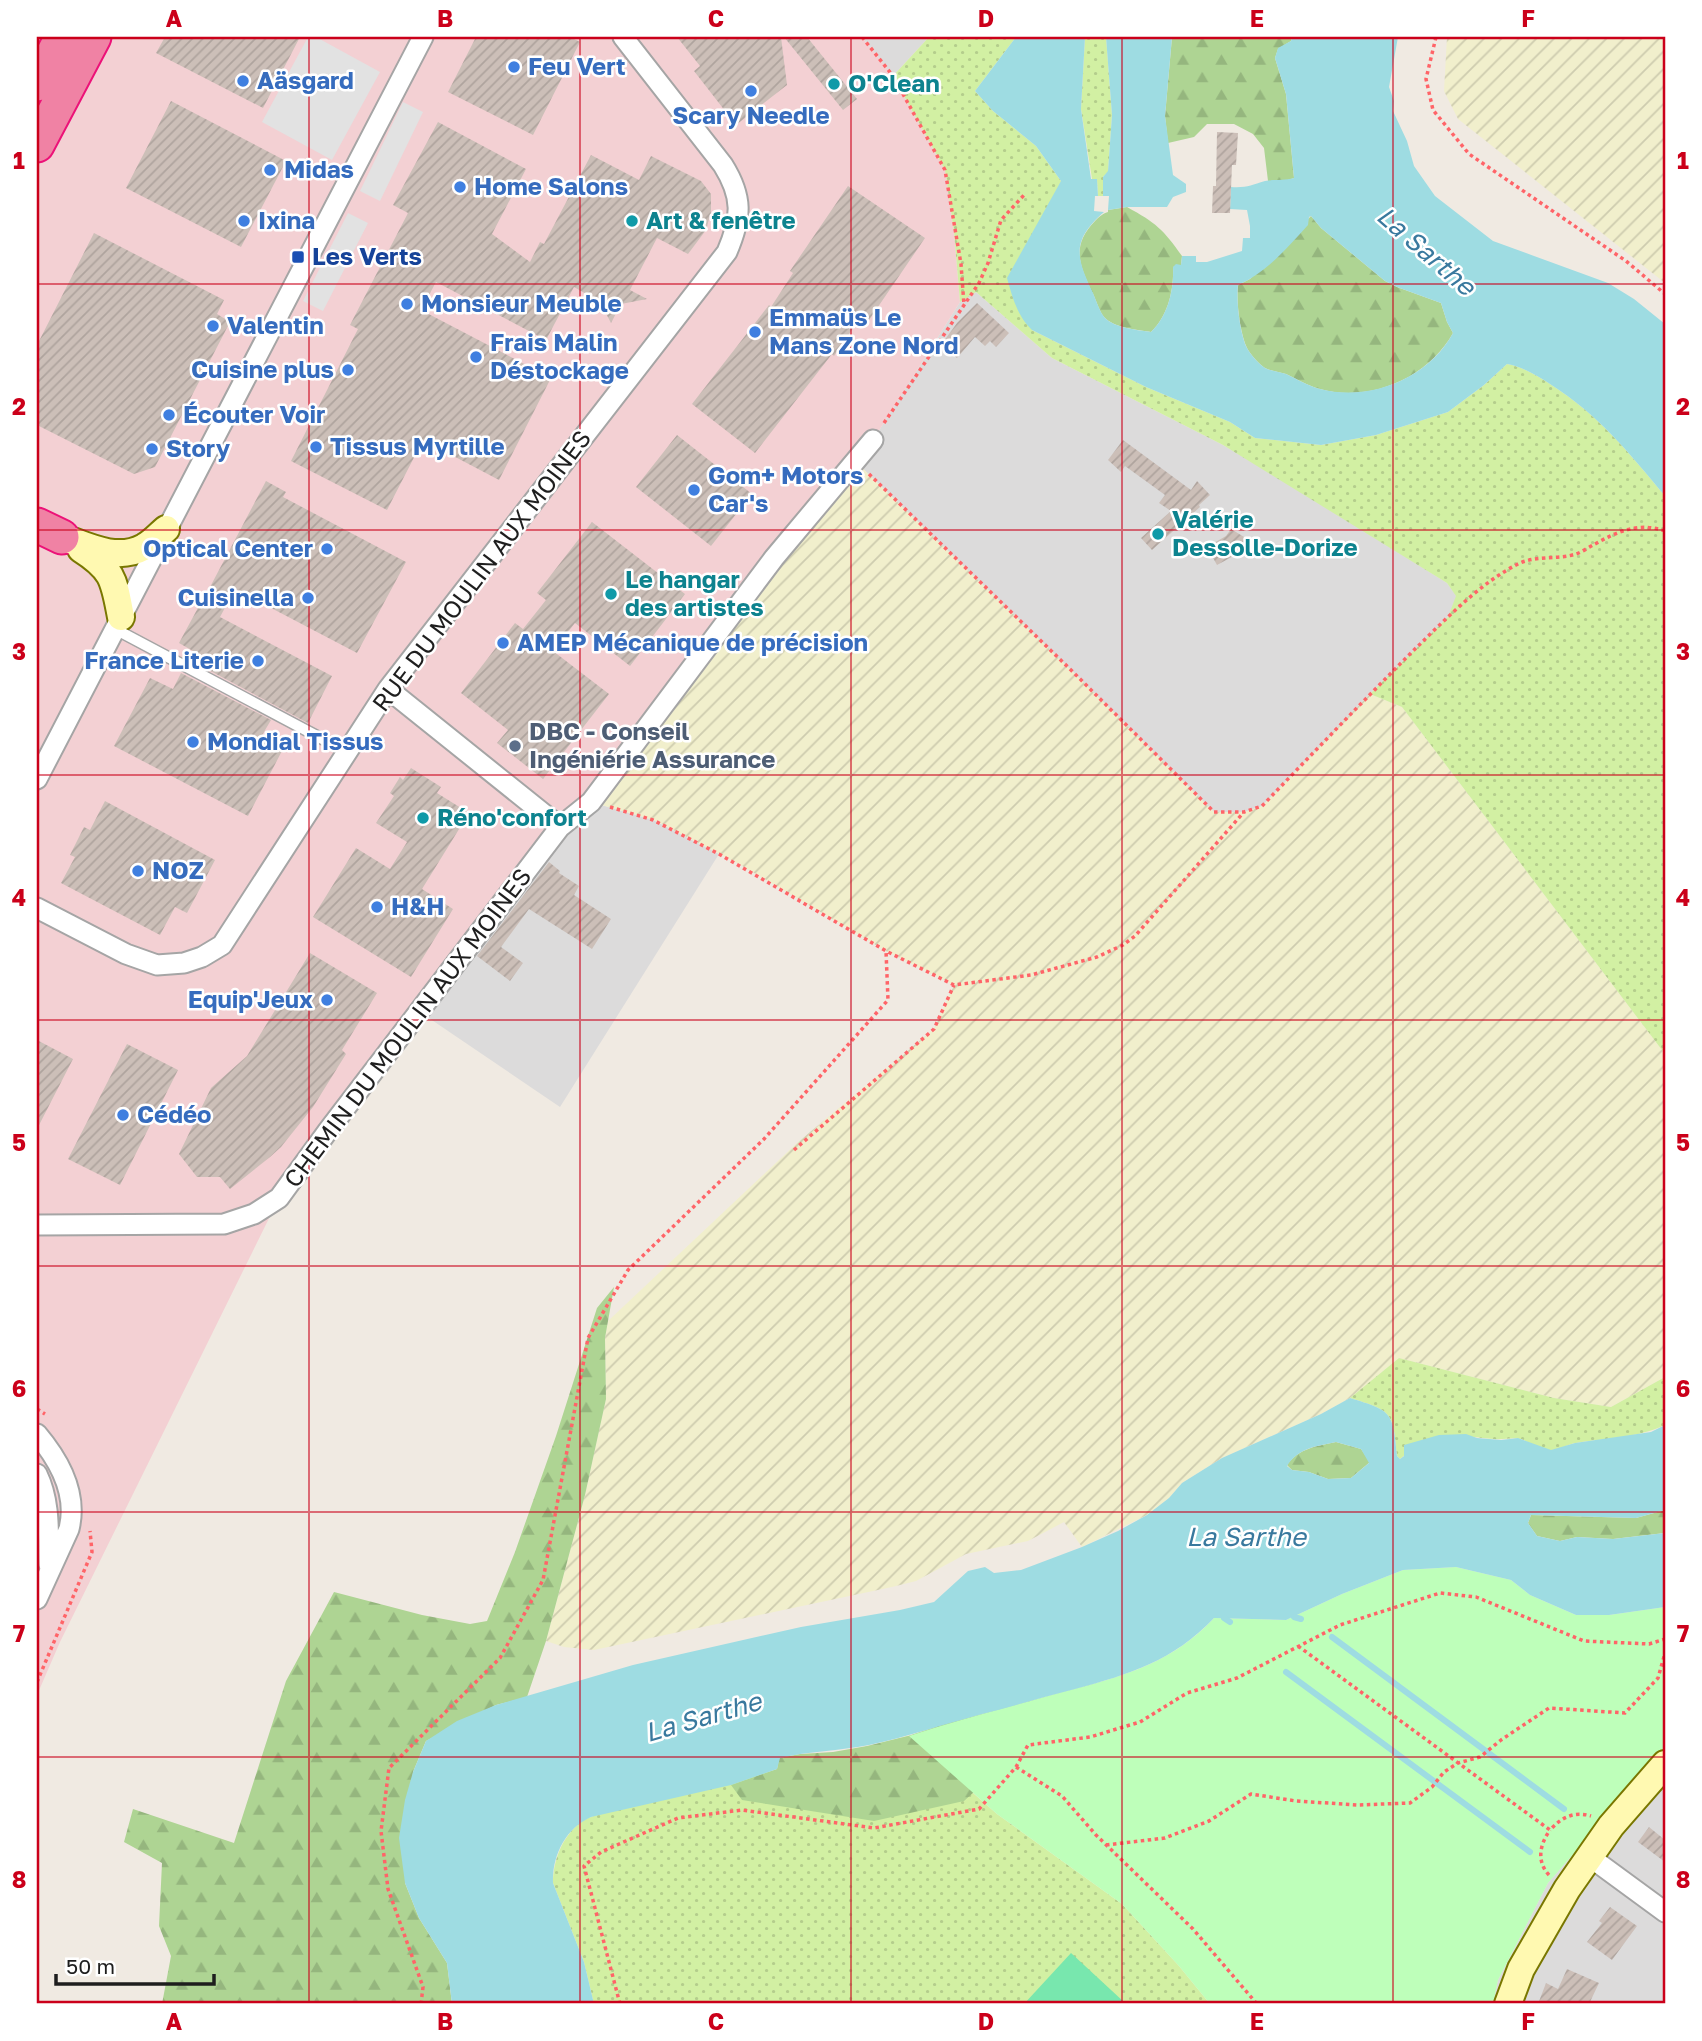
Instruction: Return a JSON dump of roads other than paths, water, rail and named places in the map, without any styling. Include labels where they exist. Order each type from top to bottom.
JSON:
[{"type":"highway","points":[[37,51],[48,37]]},
{"type":"highway","points":[[37,145],[62,37]]},
{"type":"highway","points":[[48,93],[96,37]]},
{"type":"street","points":[[37,779],[423,37]]},
{"type":"street","name":"RUE DU MOULIN AUX MOINES","points":[[37,908],[126,954],[157,965],[184,964],[222,945],[388,690],[727,252],[737,230],[738,208],[734,183],[723,165],[623,37]]},
{"type":"street","name":"CHEMIN DU MOULIN AUX MOINES","points":[[37,1225],[224,1224],[254,1214],[279,1198],[560,827],[591,802],[774,558],[873,440]]},
{"type":"street","points":[[49,531],[104,552],[120,553],[144,547],[166,529]]},
{"type":"street","points":[[49,531],[95,558],[109,573],[114,586],[118,623]]},
{"type":"street","points":[[388,690],[560,827]]},
{"type":"street","points":[[37,1434],[61,1469],[72,1503],[69,1529],[37,1599]]},
{"type":"street","points":[[37,1474],[48,1510],[49,1571]]},
{"type":"street","points":[[1508,2004],[1521,1969],[1567,1889],[1611,1826],[1665,1763]]},
{"type":"street","points":[[1590,1857],[1665,1912]]},
{"type":"lane","points":[[118,623],[347,752]]},
{"type":"water","name":"La Sarthe","points":[[1016,37],[1085,37],[1081,109],[1091,179],[1097,179],[1098,196],[1095,196],[1094,211],[1104,212],[1086,232],[1080,259],[1105,318],[1121,326],[1151,332],[1166,310],[1171,293],[1173,267],[1176,264],[1181,265],[1182,256],[1196,256],[1196,262],[1207,262],[1242,251],[1243,238],[1250,238],[1247,210],[1230,209],[1231,187],[1294,178],[1286,94],[1275,58],[1278,48],[1291,41],[1292,37],[1398,37],[1389,87],[1394,101],[1393,111],[1407,141],[1414,166],[1435,196],[1493,241],[1608,283],[1634,299],[1665,324],[1665,496],[1584,409],[1540,378],[1513,365],[1507,364],[1448,412],[1376,435],[1321,445],[1255,438],[1230,422],[1146,387],[1032,330],[1019,312],[1007,278],[1061,181],[1036,146],[993,111],[975,91]],"holes":[[[1309,217],[1385,281],[1441,303],[1453,333],[1429,363],[1414,374],[1378,389],[1339,392],[1316,388],[1265,368],[1248,350],[1239,317],[1238,285],[1276,259],[1308,225]]]},
{"type":"water","points":[[1106,37],[1172,37],[1165,116],[1173,175],[1186,184],[1186,192],[1173,197],[1167,207],[1108,210],[1109,196],[1103,196],[1103,177],[1108,171],[1112,115]]},
{"type":"water","name":"La Sarthe","points":[[1350,1398],[1382,1410],[1391,1421],[1397,1456],[1400,1459],[1404,1456],[1404,1445],[1439,1435],[1466,1434],[1501,1440],[1518,1438],[1551,1450],[1575,1443],[1651,1432],[1665,1425],[1665,1510],[1636,1518],[1531,1515],[1528,1523],[1537,1536],[1560,1541],[1577,1537],[1613,1539],[1665,1533],[1665,1607],[1609,1615],[1576,1615],[1530,1595],[1511,1580],[1456,1567],[1403,1570],[1286,1620],[1214,1618],[1199,1633],[1167,1655],[1114,1678],[883,1742],[780,1758],[777,1769],[731,1785],[591,1817],[574,1828],[562,1844],[555,1862],[553,1883],[584,1962],[594,2004],[452,2004],[447,1963],[419,1918],[405,1883],[399,1838],[405,1800],[426,1741],[457,1721],[496,1705],[633,1665],[801,1627],[934,1602],[968,1571],[985,1567],[994,1573],[1021,1570],[1118,1531],[1147,1515],[1169,1498],[1182,1483],[1222,1458],[1321,1414]],"holes":[[[1336,1442],[1361,1449],[1369,1463],[1351,1478],[1328,1479],[1309,1472],[1292,1470],[1287,1466],[1297,1455],[1322,1445]]]},
{"type":"waterway","points":[[1294,1617],[1301,1619]]},
{"type":"waterway","points":[[1224,1618],[1230,1622]]},
{"type":"waterway","points":[[1332,1637],[1564,1809]]},
{"type":"waterway","points":[[1286,1672],[1530,1852]]},
{"type":"place","name":"Feu Vert","points":[[514,67]]},
{"type":"place","name":"Aäsgard","points":[[243,81]]},
{"type":"place","name":"O'Clean","points":[[834,84]]},
{"type":"place","name":"Scary Needle","points":[[751,91]]},
{"type":"place","name":"Midas","points":[[270,170]]},
{"type":"place","name":"Home Salons","points":[[460,187]]},
{"type":"place","name":"Ixina","points":[[244,221]]},
{"type":"place","name":"Art & fenêtre","points":[[632,221]]},
{"type":"place","name":"Les Verts","points":[[298,257]]},
{"type":"place","name":"Monsieur Meuble","points":[[407,304]]},
{"type":"place","name":"Valentin","points":[[213,326]]},
{"type":"place","name":"Emmaüs Le Mans Zone Nord","points":[[755,332]]},
{"type":"place","name":"Frais Malin Déstockage","points":[[476,357]]},
{"type":"place","name":"Cuisine plus","points":[[348,370]]},
{"type":"place","name":"Écouter Voir","points":[[169,415]]},
{"type":"place","name":"Tissus Myrtille","points":[[316,447]]},
{"type":"place","name":"Story","points":[[152,449]]},
{"type":"place","name":"Gom+ Motors Car's","points":[[694,490]]},
{"type":"place","name":"Valérie Dessolle-Dorize","points":[[1158,534]]},
{"type":"place","name":"Optical Center","points":[[327,549]]},
{"type":"place","name":"Le hangar des artistes","points":[[611,594]]},
{"type":"place","name":"Cuisinella","points":[[308,598]]},
{"type":"place","name":"AMEP Mécanique de précision","points":[[503,643]]},
{"type":"place","name":"France Literie","points":[[258,661]]},
{"type":"place","name":"Mondial Tissus","points":[[193,742]]},
{"type":"place","name":"DBC - Conseil Ingéniérie Assurance","points":[[515,746]]},
{"type":"place","name":"Réno'confort","points":[[423,818]]},
{"type":"place","name":"NOZ","points":[[138,871]]},
{"type":"place","name":"H&H","points":[[377,907]]},
{"type":"place","name":"Equip'Jeux","points":[[327,1000]]},
{"type":"place","name":"Cédéo","points":[[123,1115]]}]
